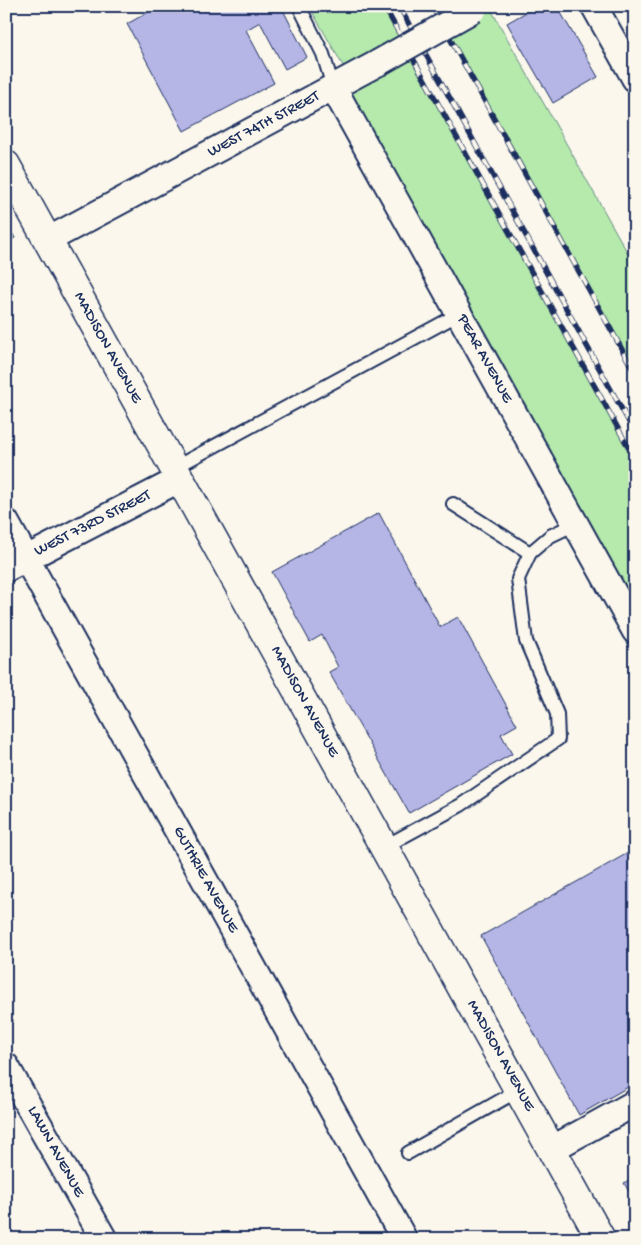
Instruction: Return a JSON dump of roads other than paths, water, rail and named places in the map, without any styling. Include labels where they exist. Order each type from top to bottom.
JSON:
[{"type":"street","points":[[594,6],[635,79]]},
{"type":"street","name":"WEST 74TH STREET","points":[[48,240],[333,88],[477,8]]},
{"type":"street","name":"PEAR AVENUE","points":[[333,88],[635,631]]},
{"type":"street","name":"MADISON AVENUE","points":[[6,165],[601,1239]]},
{"type":"street","name":"WEST 73RD STREET","points":[[16,563],[177,474]]},
{"type":"street","name":"GUTHRIE AVENUE","points":[[6,522],[16,563],[404,1239]]},
{"type":"street","name":"LAWN AVENUE","points":[[6,1066],[104,1239]]},
{"type":"street","points":[[552,1149],[635,1103]]},
{"type":"lane","points":[[298,6],[323,54],[333,88]]},
{"type":"lane","points":[[177,474],[459,314]]},
{"type":"lane","points":[[453,504],[530,553]]},
{"type":"lane","points":[[384,847],[461,805],[558,739],[558,714],[526,640],[518,579],[530,553],[550,536],[576,524]]},
{"type":"lane","points":[[408,1153],[519,1090]]},
{"type":"railway","points":[[384,6],[635,459]]},
{"type":"railway","points":[[399,6],[635,433]]},
{"type":"railway","points":[[432,6],[635,373]]}]
